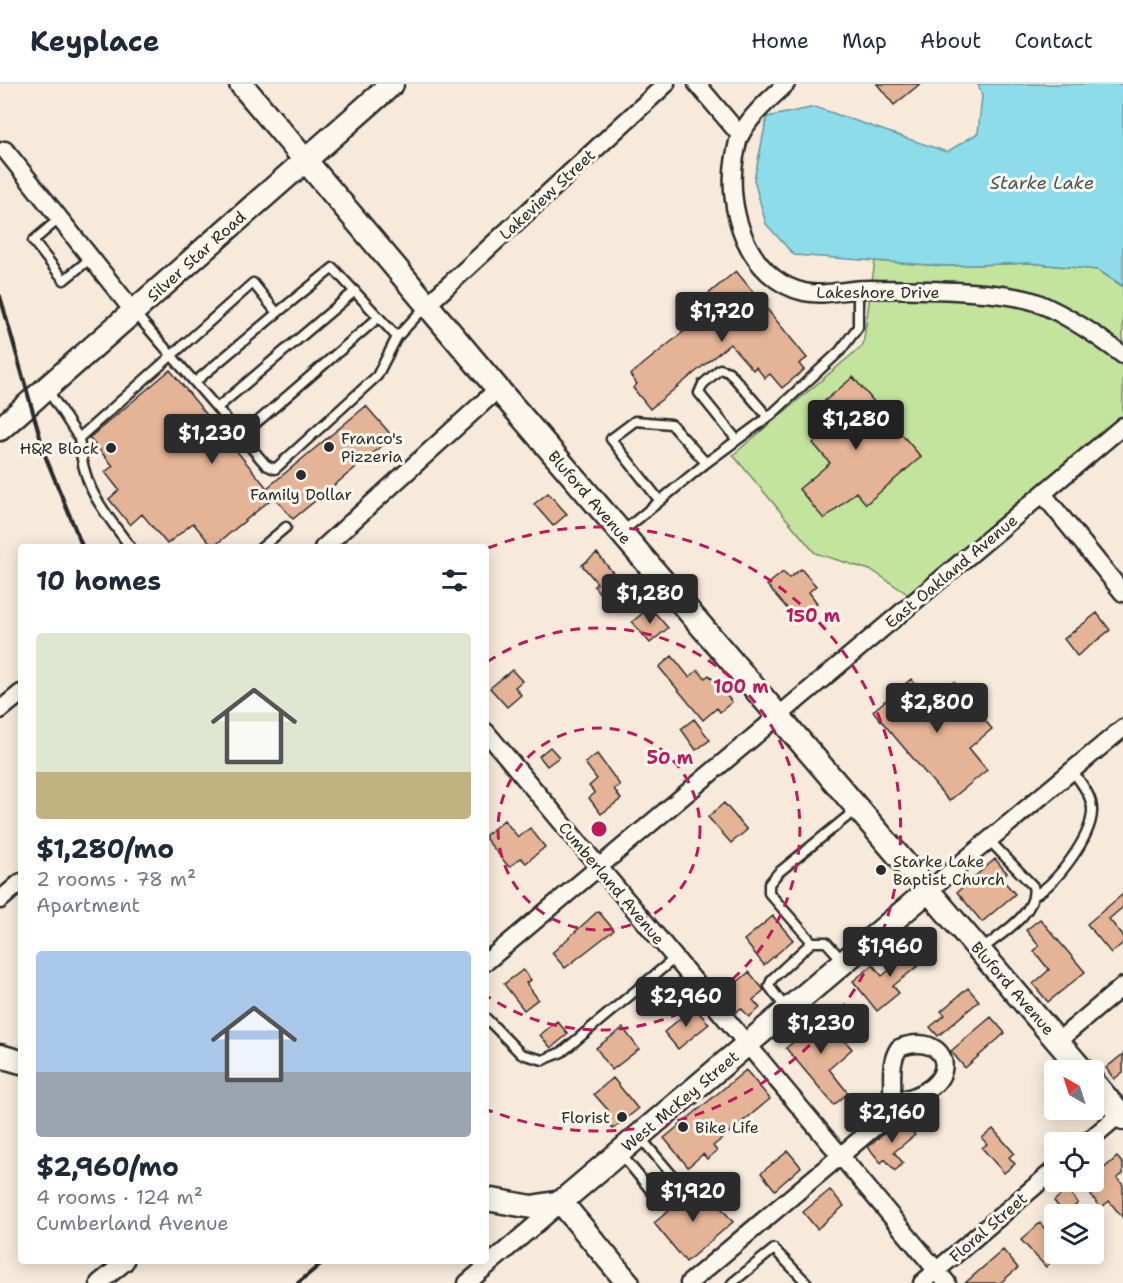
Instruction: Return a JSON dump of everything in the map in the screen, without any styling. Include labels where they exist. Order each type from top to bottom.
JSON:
[{"type":"street","name":"Bluford Avenue","points":[[241,84],[498,389],[1074,1060]]},
{"type":"street","name":"Silver Star Road","points":[[0,429],[392,84]]},
{"type":"street","name":"Lakeview Street","points":[[427,305],[666,84]]},
{"type":"street","points":[[698,84],[740,135]]},
{"type":"street","name":"Lakeshore Drive","points":[[784,85],[763,105],[740,135],[732,172],[733,208],[751,251],[769,276],[803,292],[833,293],[858,290],[995,294],[1036,302],[1084,326],[1123,355]]},
{"type":"street","points":[[5,150],[134,312]]},
{"type":"street","points":[[330,544],[498,389]]},
{"type":"street","name":"East Oakland Avenue","points":[[489,959],[1123,426]]},
{"type":"street","points":[[1043,494],[1123,592]]},
{"type":"street","points":[[0,710],[18,695]]},
{"type":"street","points":[[929,890],[1123,728]]},
{"type":"street","name":"Cumberland Avenue","points":[[489,736],[942,1277]]},
{"type":"street","points":[[0,900],[18,885]]},
{"type":"street","name":"West McKey Street","points":[[467,1283],[929,890]]},
{"type":"street","points":[[1058,1041],[1123,986]]},
{"type":"street","points":[[0,1056],[18,1061]]},
{"type":"street","points":[[1100,1132],[1121,1116],[1104,1095]]},
{"type":"street","points":[[689,1283],[877,1125],[889,1111],[890,1102]]},
{"type":"street","name":"Floral Street","points":[[922,1283],[942,1277],[1044,1180]]},
{"type":"street","points":[[489,1200],[532,1206],[565,1199],[628,1283]]},
{"type":"street","points":[[99,1283],[123,1264]]},
{"type":"lane","points":[[60,218],[33,241],[64,280],[91,258]]},
{"type":"lane","points":[[195,382],[333,268],[398,337]]},
{"type":"lane","points":[[79,438],[253,283],[277,312]]},
{"type":"lane","points":[[621,532],[795,395],[852,337],[858,327],[858,290]]},
{"type":"lane","points":[[217,408],[354,291]]},
{"type":"lane","points":[[134,312],[266,465],[275,469],[377,376],[398,337],[427,305]]},
{"type":"lane","points":[[241,436],[379,317]]},
{"type":"lane","points":[[737,440],[699,393],[703,384],[720,369],[729,372],[768,417]]},
{"type":"lane","points":[[46,388],[79,438],[81,465],[91,492],[128,544]]},
{"type":"lane","points":[[660,501],[611,439],[635,421],[671,424],[706,463]]},
{"type":"lane","points":[[266,544],[286,527]]},
{"type":"lane","points":[[1035,895],[1049,887],[1088,830],[1093,810],[1087,791],[1072,770]]},
{"type":"lane","points":[[812,942],[769,893],[769,884],[778,873],[858,808]]},
{"type":"lane","points":[[981,951],[1030,908],[1035,895],[1033,886],[989,840]]},
{"type":"lane","points":[[787,1010],[769,986],[771,979],[812,942],[826,942],[844,962]]},
{"type":"lane","points":[[489,1021],[521,1054],[543,1060],[562,1052],[675,958]]},
{"type":"lane","points":[[620,1152],[653,1193],[665,1195],[670,1193],[675,1183],[672,1175],[639,1136]]},
{"type":"lane","points":[[732,1283],[774,1249],[804,1280]]},
{"type":"lane","points":[[792,1283],[804,1280]]},
{"type":"green space","points":[[875,261],[943,266],[1029,263],[1098,270],[1123,287],[1123,419],[912,597],[873,571],[815,553],[733,455],[863,345]]},
{"type":"water","name":"Starke Lake","points":[[978,84],[1123,84],[1123,286],[1098,270],[1029,263],[943,266],[794,255],[766,224],[754,180],[767,117],[815,107],[947,152],[978,133],[982,96]]},
{"type":"building","points":[[877,84],[920,84],[894,105]]},
{"type":"building","points":[[736,271],[807,358],[799,364],[804,370],[782,388],[770,374],[765,378],[756,367],[753,370],[730,344],[650,409],[633,388],[637,384],[630,375],[709,311],[701,300]]},
{"type":"building","points":[[170,370],[267,488],[366,406],[393,437],[293,519],[274,497],[217,544],[210,544],[193,523],[167,544],[142,514],[130,525],[109,499],[119,490],[105,472],[113,466],[89,438]]},
{"type":"building","points":[[853,377],[921,457],[866,504],[856,492],[824,519],[799,489],[830,463],[813,443],[829,430],[813,411]]},
{"type":"building","points":[[548,493],[567,514],[553,526],[534,504]]},
{"type":"building","points":[[597,553],[618,579],[613,583],[618,589],[605,600],[594,586],[597,583],[582,565]]},
{"type":"building","points":[[801,569],[816,586],[809,592],[817,603],[797,620],[767,585],[783,572],[789,578]]},
{"type":"building","points":[[650,607],[668,628],[650,643],[632,622]]},
{"type":"building","points":[[1097,613],[1110,630],[1077,656],[1064,639]]},
{"type":"building","points":[[672,656],[689,677],[698,670],[705,678],[709,675],[732,702],[720,712],[717,708],[703,720],[659,667]]},
{"type":"building","points":[[512,670],[522,681],[515,687],[521,695],[507,707],[490,688]]},
{"type":"building","points":[[911,679],[930,702],[954,682],[992,729],[969,748],[987,770],[949,801],[873,711]]},
{"type":"building","points":[[694,719],[710,740],[696,750],[681,729]]},
{"type":"building","points":[[550,747],[559,757],[547,766],[539,756]]},
{"type":"building","points":[[597,754],[620,785],[614,789],[621,799],[601,814],[589,798],[595,793],[589,786],[597,779],[585,763]]},
{"type":"building","points":[[724,803],[747,830],[731,843],[708,817]]},
{"type":"building","points":[[504,820],[518,837],[530,828],[545,847],[526,863],[521,858],[509,867],[489,843],[489,832]]},
{"type":"building","points":[[995,859],[1007,873],[1001,878],[1015,894],[982,922],[957,892]]},
{"type":"building","points":[[1123,894],[1123,907],[1109,919],[1123,936],[1123,943],[1111,953],[1087,924]]},
{"type":"building","points":[[598,911],[614,930],[565,968],[552,953]]},
{"type":"building","points":[[773,916],[793,940],[764,965],[744,940]]},
{"type":"building","points":[[1040,919],[1085,972],[1048,1002],[1033,984],[1049,970],[1034,951],[1039,946],[1026,930]]},
{"type":"building","points":[[925,942],[934,953],[893,986],[899,993],[877,1011],[853,981],[873,965],[882,976]]},
{"type":"building","points":[[523,970],[531,980],[526,983],[538,999],[524,1010],[504,984]]},
{"type":"building","points":[[749,972],[764,990],[753,1000],[760,1008],[749,1017],[741,1008],[735,1013],[721,996]]},
{"type":"building","points":[[968,988],[979,1001],[938,1036],[930,1027],[945,1015],[941,1011]]},
{"type":"building","points":[[694,1007],[709,1024],[678,1049],[664,1032]]},
{"type":"building","points":[[820,1012],[852,1049],[829,1069],[848,1093],[834,1105],[786,1048],[807,1031],[803,1027]]},
{"type":"building","points":[[991,1017],[1005,1033],[965,1068],[951,1051]]},
{"type":"building","points":[[557,1021],[568,1034],[551,1048],[540,1035]]},
{"type":"building","points":[[623,1028],[639,1049],[612,1070],[596,1048]]},
{"type":"building","points":[[1123,1054],[1123,1072],[1114,1079],[1106,1068]]},
{"type":"building","points":[[746,1070],[770,1099],[713,1146],[717,1151],[707,1159],[703,1154],[688,1167],[664,1138]]},
{"type":"building","points":[[613,1078],[638,1109],[613,1129],[602,1115],[608,1110],[594,1094]]},
{"type":"building","points":[[901,1119],[915,1135],[894,1152],[903,1163],[895,1171],[885,1159],[881,1163],[868,1147]]},
{"type":"building","points":[[993,1129],[1014,1153],[1009,1157],[1015,1164],[1004,1173],[982,1148],[987,1144],[982,1138]]},
{"type":"building","points":[[788,1151],[801,1167],[775,1190],[761,1173]]},
{"type":"building","points":[[1117,1157],[1123,1164],[1123,1174],[1117,1178],[1123,1185],[1123,1218],[1109,1201],[1104,1205],[1098,1204],[1090,1194],[1104,1192],[1104,1168]]},
{"type":"building","points":[[701,1184],[733,1222],[686,1262],[654,1223]]},
{"type":"building","points":[[830,1190],[844,1206],[817,1229],[803,1212]]},
{"type":"building","points":[[1064,1192],[1069,1192],[1078,1203],[1056,1204],[1054,1201]]},
{"type":"building","points":[[1040,1223],[1044,1228],[1044,1264],[1049,1264],[1046,1267],[1021,1240]]},
{"type":"building","points":[[1003,1250],[1018,1268],[1000,1283],[965,1283]]},
{"type":"railway","points":[[0,296],[46,458],[81,544]]},
{"type":"railway","points":[[298,1283],[321,1264]]},
{"type":"place","name":"Franco's Pizzeria","points":[[329,447]]},
{"type":"place","name":"H&R Block","points":[[111,448]]},
{"type":"place","name":"Family Dollar","points":[[301,475]]},
{"type":"place","name":"Starke Lake Baptist Church","points":[[881,870]]},
{"type":"place","name":"Florist","points":[[622,1117]]},
{"type":"place","name":"Bike Life","points":[[683,1127]]}]
